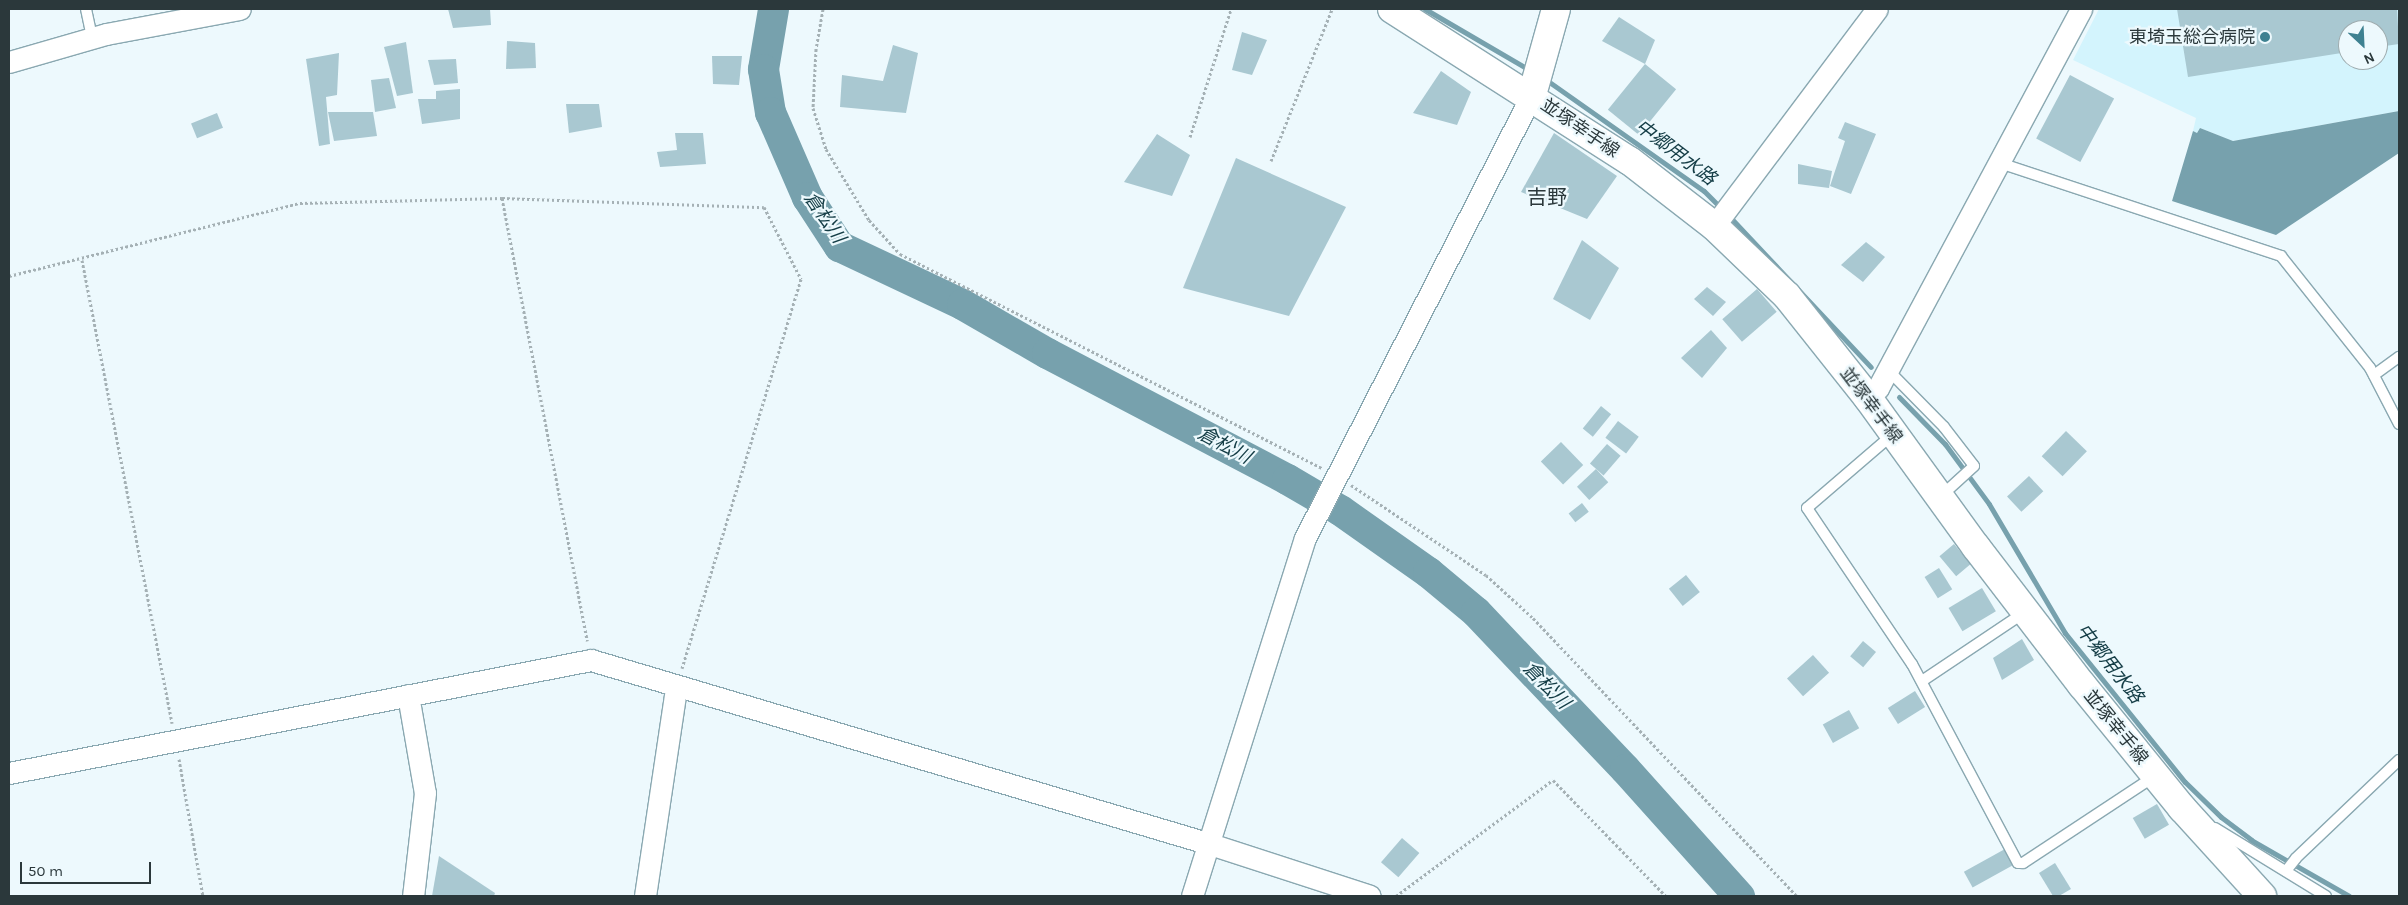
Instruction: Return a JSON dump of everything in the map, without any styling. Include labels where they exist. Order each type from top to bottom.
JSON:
[{"type":"main road","name":"並塚幸手線","points":[[1392,9],[1532,96],[1630,161],[1714,226],[1787,296],[1868,398],[2026,612],[2155,776],[2262,896]]},
{"type":"main road","points":[[1532,96],[1556,9]]},
{"type":"street","points":[[9,62],[92,38],[240,9]]},
{"type":"street","points":[[1714,226],[1877,9]]},
{"type":"street","points":[[1868,398],[1888,370],[2081,9]]},
{"type":"street","points":[[1192,896],[1207,843],[1305,538],[1334,478],[1532,96]]},
{"type":"street","points":[[9,773],[590,660],[676,688],[1207,843],[1370,896]]},
{"type":"street","points":[[645,896],[676,688]]},
{"type":"street","points":[[408,695],[425,793],[414,896]]},
{"type":"lane","points":[[86,9],[92,38]]},
{"type":"lane","points":[[2000,163],[2281,256],[2374,375],[2399,424]]},
{"type":"lane","points":[[2374,375],[2399,357]]},
{"type":"lane","points":[[1888,370],[1944,427],[1974,466],[1940,497]]},
{"type":"lane","points":[[1893,434],[1807,508],[1922,681],[2018,863],[2023,863],[2155,776]]},
{"type":"lane","points":[[1922,681],[2026,612]]},
{"type":"lane","points":[[2286,871],[2296,858],[2399,760]]},
{"type":"lane","points":[[2182,808],[2326,896]]},
{"type":"path","points":[[823,9],[816,49],[813,108],[826,150],[869,220],[900,254],[1334,478],[1416,527],[1499,588],[1532,618],[1797,896]]},
{"type":"path","points":[[1190,137],[1231,9]]},
{"type":"path","points":[[1271,161],[1332,9]]},
{"type":"path","points":[[502,198],[590,660]]},
{"type":"path","points":[[9,276],[82,260],[300,202],[502,198],[764,207],[801,279],[676,688]]},
{"type":"path","points":[[82,260],[176,742],[203,896]]},
{"type":"path","points":[[1396,896],[1554,780],[1666,896]]},
{"type":"shaded area","points":[[2099,9],[2399,9],[2399,111],[2233,141],[2200,128],[2197,133],[2193,131],[2196,118],[2073,60]]},
{"type":"shaded area","points":[[2399,111],[2399,153],[2276,235],[2172,201],[2193,131],[2197,133],[2200,128],[2233,141]]},
{"type":"building","points":[[448,9],[490,9],[491,25],[453,28]]},
{"type":"building","name":"東埼玉総合病院","points":[[2177,9],[2397,9],[2399,44],[2388,46],[2388,20],[2338,20],[2338,54],[2188,77]]},
{"type":"building","points":[[1619,17],[1655,40],[1645,64],[1602,41]]},
{"type":"building","points":[[1242,32],[1267,40],[1252,75],[1232,70]]},
{"type":"building","points":[[507,41],[535,43],[536,68],[506,69]]},
{"type":"building","points":[[406,42],[413,93],[397,96],[384,47]]},
{"type":"building","points":[[893,45],[918,53],[906,113],[840,107],[842,75],[883,81]]},
{"type":"building","points":[[339,53],[337,95],[326,97],[330,144],[319,146],[306,59]]},
{"type":"building","points":[[712,56],[742,56],[739,85],[713,84]]},
{"type":"building","points":[[456,59],[458,83],[434,85],[428,60]]},
{"type":"building","points":[[1645,64],[1676,89],[1639,135],[1608,110]]},
{"type":"building","points":[[1441,71],[1471,92],[1457,125],[1413,113]]},
{"type":"building","points":[[2070,75],[2114,98],[2080,162],[2036,139]]},
{"type":"building","points":[[389,78],[396,108],[375,112],[371,80]]},
{"type":"building","points":[[460,89],[460,119],[422,124],[418,99],[436,99],[436,91]]},
{"type":"building","points":[[566,104],[599,104],[602,127],[569,133]]},
{"type":"building","points":[[328,112],[373,112],[377,136],[334,141]]},
{"type":"building","points":[[217,113],[223,128],[197,138],[191,123]]},
{"type":"building","points":[[1845,122],[1876,134],[1851,194],[1830,186],[1845,141],[1838,138]]},
{"type":"building","points":[[675,133],[703,133],[706,164],[660,167],[657,152],[677,150]]},
{"type":"building","points":[[1554,133],[1617,176],[1587,219],[1521,192]]},
{"type":"building","points":[[1157,134],[1190,155],[1172,196],[1124,182]]},
{"type":"building","points":[[1236,158],[1346,207],[1289,316],[1183,288]]},
{"type":"building","points":[[1798,164],[1832,171],[1829,188],[1798,184]]},
{"type":"building","points":[[1582,240],[1619,268],[1590,320],[1553,299]]},
{"type":"building","points":[[1866,242],[1885,257],[1863,282],[1841,265]]},
{"type":"building","points":[[1707,287],[1726,302],[1713,316],[1694,299]]},
{"type":"building","points":[[1757,289],[1777,312],[1742,342],[1722,319]]},
{"type":"building","points":[[1711,330],[1727,348],[1702,378],[1681,358]]},
{"type":"building","points":[[1601,406],[1611,414],[1593,437],[1583,429]]},
{"type":"building","points":[[1618,421],[1639,437],[1626,453],[1605,438]]},
{"type":"building","points":[[2066,431],[2087,451],[2063,476],[2042,456]]},
{"type":"building","points":[[1561,442],[1583,465],[1563,484],[1541,461]]},
{"type":"building","points":[[1607,444],[1621,456],[1604,475],[1590,464]]},
{"type":"building","points":[[1596,469],[1608,482],[1589,500],[1577,487]]},
{"type":"building","points":[[2029,476],[2043,491],[2021,512],[2007,496]]},
{"type":"building","points":[[1582,503],[1589,512],[1575,522],[1569,513]]},
{"type":"building","points":[[1954,544],[1971,564],[1956,576],[1939,556]]},
{"type":"building","points":[[1939,568],[1952,589],[1938,598],[1925,577]]},
{"type":"building","points":[[1686,575],[1700,592],[1683,606],[1669,589]]},
{"type":"building","points":[[1982,588],[1996,611],[1962,631],[1949,608]]},
{"type":"building","points":[[2022,639],[2034,660],[2002,680],[1993,658]]},
{"type":"building","points":[[1863,641],[1876,652],[1863,667],[1850,656]]},
{"type":"building","points":[[1813,655],[1829,673],[1803,696],[1787,678]]},
{"type":"building","points":[[1915,691],[1925,707],[1898,724],[1888,708]]},
{"type":"building","points":[[1849,710],[1859,728],[1833,743],[1823,725]]},
{"type":"building","points":[[2157,804],[2169,825],[2145,839],[2133,818]]},
{"type":"building","points":[[1402,838],[1419,853],[1398,877],[1381,862]]},
{"type":"building","points":[[2005,849],[2014,865],[1973,888],[1964,872]]},
{"type":"building","points":[[439,856],[495,893],[494,896],[432,896]]},
{"type":"building","points":[[2055,863],[2071,889],[2059,896],[2053,896],[2039,873]]},
{"type":"waterway","name":"倉松川","points":[[773,9],[763,69],[770,112],[807,197],[839,246],[962,304],[1047,353],[1287,479],[1340,510],[1428,572],[1476,612],[1625,769],[1739,896]]},
{"type":"waterway","name":"中郷用水路","points":[[1425,9],[1531,71]]},
{"type":"waterway","name":"中郷用水路","points":[[1545,79],[1704,191],[1721,208]]},
{"type":"waterway","name":"中郷用水路","points":[[1729,216],[1871,367]]},
{"type":"waterway","name":"中郷用水路","points":[[1899,397],[1945,444],[1989,504],[2065,633],[2185,782],[2221,817],[2251,840],[2349,896]]},
{"type":"place","name":"東埼玉総合病院","points":[[2265,37]]},
{"type":"district","name":"吉野","points":[[1547,197]]}]
